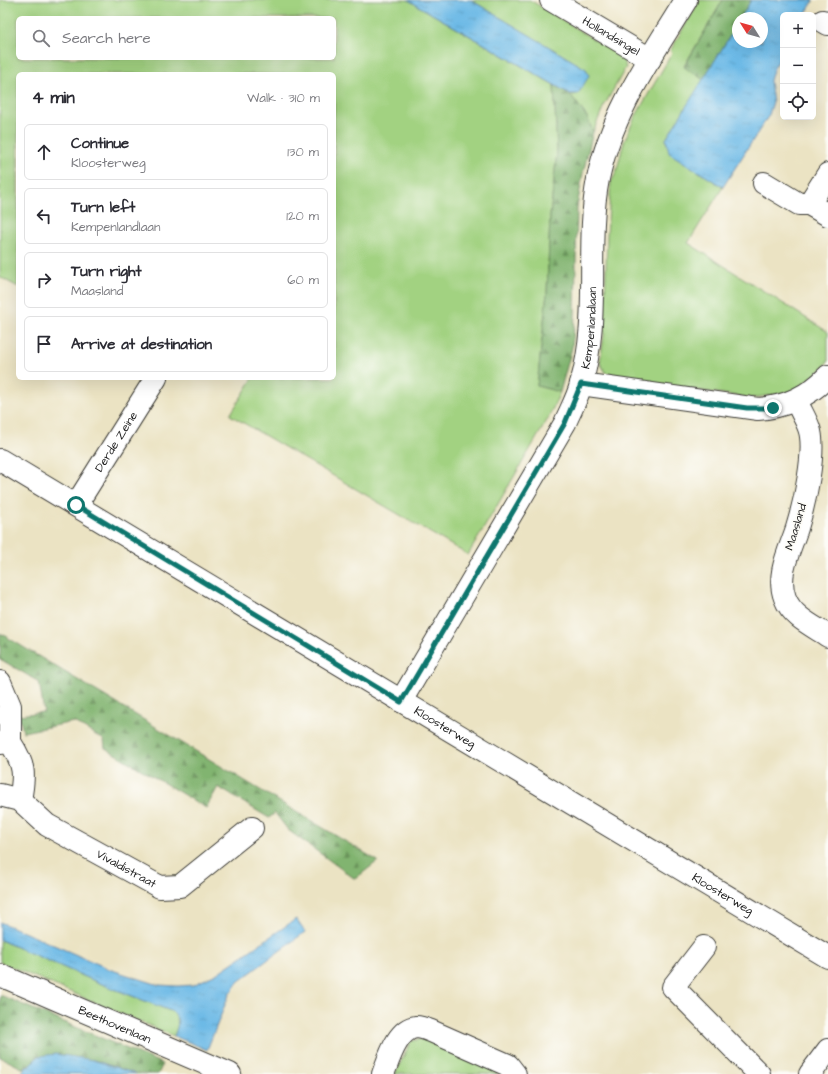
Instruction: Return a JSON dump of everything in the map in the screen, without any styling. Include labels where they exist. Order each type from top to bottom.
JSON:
[{"type":"street","name":"Hollandsingel","points":[[551,0],[650,60]]},
{"type":"street","name":"Kempenlandlaan","points":[[401,702],[565,423],[581,384],[589,345],[594,215],[598,179],[608,139],[634,86],[686,0]]},
{"type":"street","points":[[809,204],[828,174]]},
{"type":"street","points":[[764,183],[799,204],[809,204],[828,215]]},
{"type":"street","points":[[581,384],[758,409],[773,408],[796,400],[811,391],[828,376]]},
{"type":"street","name":"Derde Zeine","points":[[76,505],[155,380]]},
{"type":"street","name":"Maasland","points":[[796,400],[809,429],[811,445],[805,500],[781,581],[785,598],[790,608],[799,617],[828,636]]},
{"type":"street","name":"Kloosterweg","points":[[0,460],[828,957]]},
{"type":"street","points":[[0,682],[10,706],[5,742]]},
{"type":"street","name":"Vivaldistraat","points":[[5,742],[20,758],[24,778],[10,798],[47,825],[160,887],[180,886],[252,828]]},
{"type":"street","points":[[704,947],[673,987],[759,1074]]},
{"type":"street","name":"Beethovenlaan","points":[[0,976],[230,1074]]},
{"type":"street","points":[[383,1074],[402,1034],[410,1028],[418,1027],[431,1031],[508,1065],[515,1074]]},
{"type":"street","points":[[810,1074],[828,1050]]},
{"type":"green space","points":[[0,0],[408,0],[554,85],[557,152],[550,216],[547,293],[537,386],[560,392],[549,417],[468,555],[230,415],[252,380],[336,380],[336,72],[16,72],[16,286],[0,277]]},
{"type":"green space","points":[[471,0],[530,0],[622,57],[626,67],[603,108],[593,132],[587,117],[570,94],[575,95],[586,69]]},
{"type":"green space","points":[[700,0],[723,0],[684,66],[704,80],[666,139],[670,153],[723,187],[688,243],[828,332],[828,361],[823,368],[793,392],[751,398],[620,379],[606,373],[600,363],[604,335],[607,235],[611,182],[616,173],[624,142],[634,119],[672,53],[670,51]]},
{"type":"green space","points":[[723,0],[751,0],[744,12],[732,12],[732,33],[704,80],[684,67]]},
{"type":"green space","points":[[554,85],[570,94],[587,117],[593,132],[583,173],[577,207],[575,316],[572,348],[560,392],[537,386],[547,293],[550,216],[557,152]]},
{"type":"green space","points":[[0,633],[378,861],[355,879],[288,830],[275,813],[269,818],[218,787],[206,808],[105,748],[104,740],[74,722],[23,732],[19,715],[44,712],[39,682],[0,659]]},
{"type":"green space","points":[[0,940],[104,985],[173,1012],[177,1018],[178,1024],[174,1036],[0,962]]},
{"type":"green space","points":[[0,995],[163,1064],[158,1074],[136,1074],[93,1060],[39,1056],[24,1069],[0,1057]]},
{"type":"green space","points":[[426,1038],[491,1065],[498,1074],[395,1074],[411,1041]]},
{"type":"water","points":[[408,0],[471,0],[586,69],[589,76],[578,94],[570,94]]},
{"type":"water","points":[[751,0],[814,0],[807,12],[780,12],[780,58],[773,70],[770,81],[773,102],[769,115],[723,187],[669,153],[666,139],[732,33],[732,48],[768,48],[768,12],[744,12]]},
{"type":"water","points":[[296,919],[305,932],[238,982],[229,995],[207,1050],[174,1036],[178,1024],[177,1018],[173,1012],[104,985],[0,940],[0,922],[112,970],[159,985],[193,985],[216,974]]},
{"type":"water","points":[[56,1054],[93,1060],[136,1074],[20,1074],[39,1056]]},
{"type":"route","points":[[76,505],[401,702],[565,423],[581,384],[747,408],[773,408]]}]
